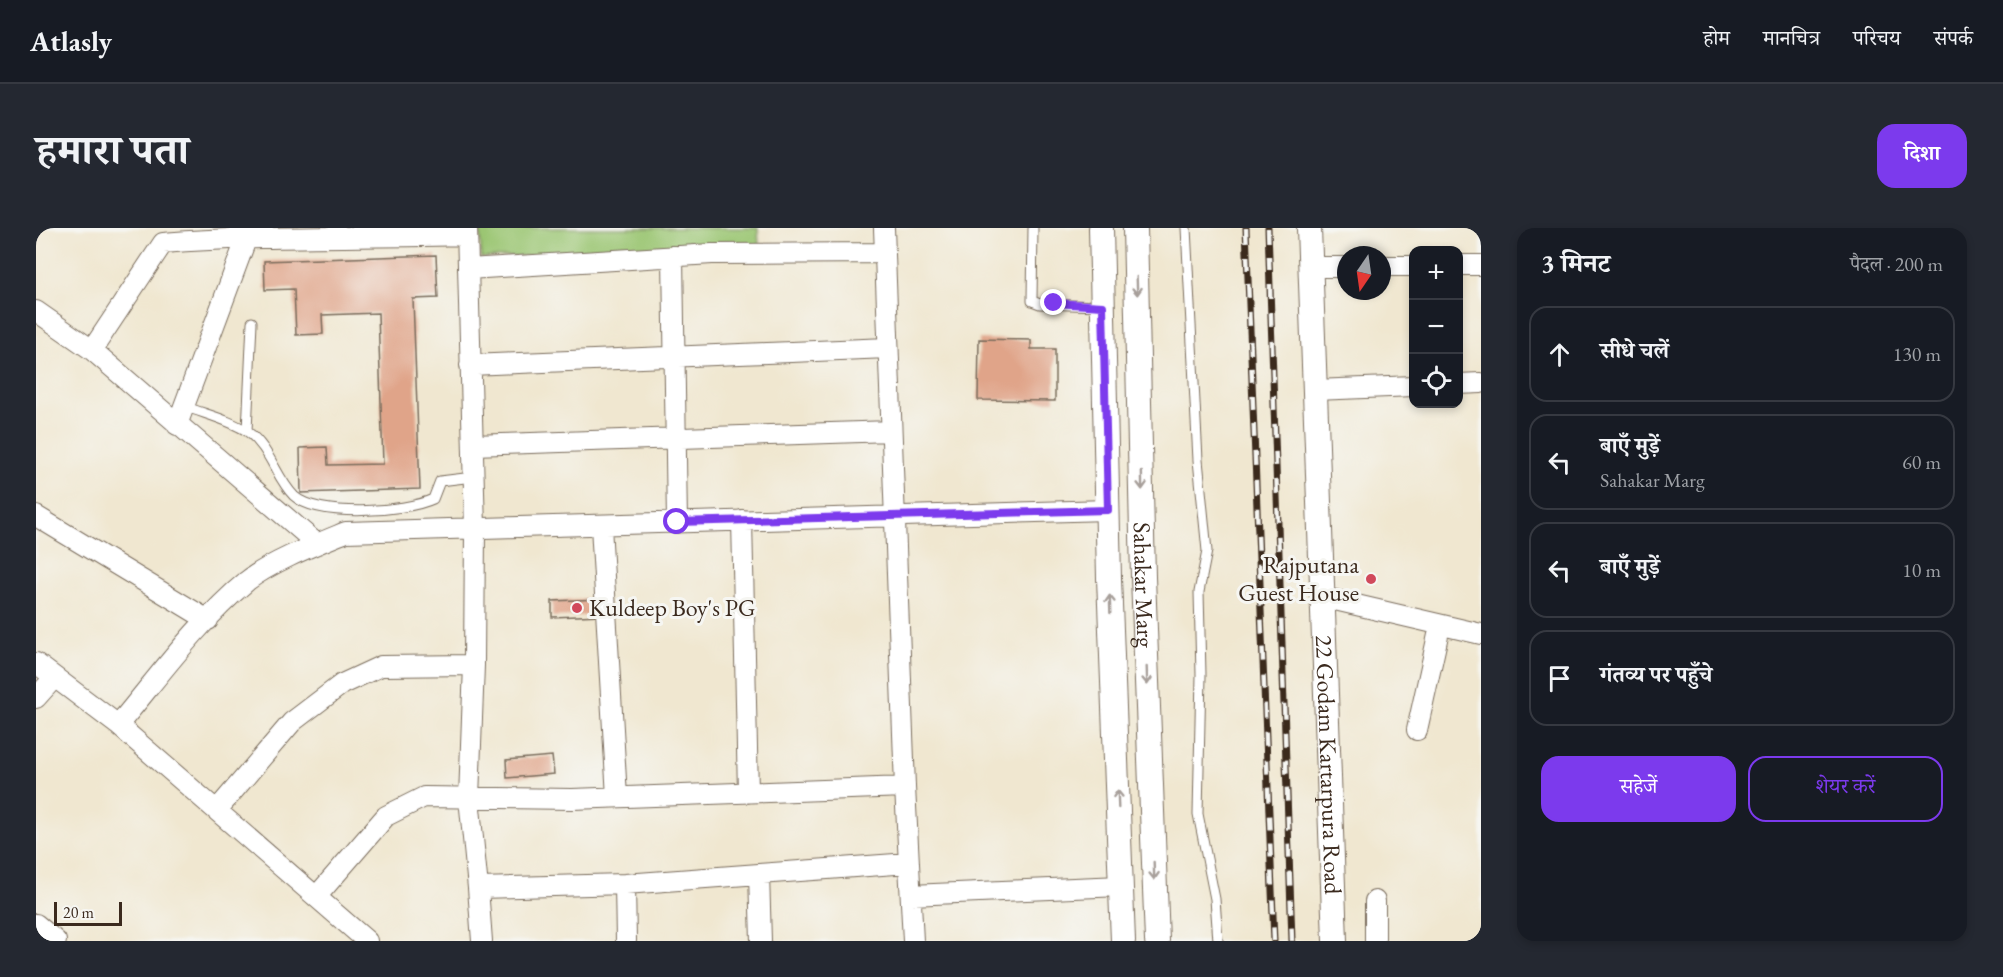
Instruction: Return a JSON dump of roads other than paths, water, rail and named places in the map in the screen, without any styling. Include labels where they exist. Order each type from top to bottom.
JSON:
[{"type":"street","points":[[884,228],[913,941]]},
{"type":"street","name":"Sahakar Marg","points":[[1101,228],[1123,941]]},
{"type":"street","name":"Sahakar Marg","points":[[1134,228],[1143,577],[1157,941]]},
{"type":"street","name":"22 Godam Kartarpura Road","points":[[1308,228],[1335,941]]},
{"type":"street","points":[[92,350],[163,235],[247,237],[467,232],[475,529],[474,665],[469,798],[482,941]]},
{"type":"street","points":[[177,425],[247,237]]},
{"type":"street","points":[[468,269],[673,256],[884,253]]},
{"type":"street","points":[[673,256],[677,522]]},
{"type":"street","points":[[1463,265],[1481,265]]},
{"type":"street","points":[[1391,266],[1409,266]]},
{"type":"street","points":[[1310,267],[1337,267]]},
{"type":"street","points":[[36,310],[92,350],[317,544]]},
{"type":"street","points":[[470,365],[888,348]]},
{"type":"street","points":[[1463,384],[1481,383]]},
{"type":"street","points":[[1315,390],[1409,386]]},
{"type":"street","points":[[473,445],[891,431]]},
{"type":"street","points":[[118,725],[208,620],[249,580],[317,544],[346,532],[1108,510]]},
{"type":"street","points":[[36,516],[65,536],[208,620]]},
{"type":"street","points":[[742,520],[747,793]]},
{"type":"street","points":[[601,526],[617,797]]},
{"type":"street","points":[[1322,597],[1481,634]]},
{"type":"street","points":[[1417,730],[1440,626]]},
{"type":"street","points":[[36,663],[118,725],[367,941]]},
{"type":"street","points":[[217,810],[292,722],[342,684],[381,666],[474,665]]},
{"type":"street","points":[[36,698],[54,678]]},
{"type":"street","points":[[316,897],[386,816],[424,797],[617,797],[905,787]]},
{"type":"street","points":[[478,888],[625,884],[909,863]]},
{"type":"street","points":[[759,874],[761,941]]},
{"type":"street","points":[[625,884],[626,941]]},
{"type":"street","points":[[911,895],[1121,886]]},
{"type":"street","points":[[1375,901],[1375,941]]},
{"type":"street","points":[[36,924],[56,941]]},
{"type":"lane","points":[[1033,228],[1032,301],[1040,304],[1103,306]]},
{"type":"lane","points":[[1186,228],[1198,460],[1207,551],[1199,592],[1201,686],[1198,814],[1215,899],[1218,941]]},
{"type":"lane","points":[[247,431],[252,322]]},
{"type":"lane","points":[[184,406],[247,431],[263,448],[294,496],[316,508],[344,510],[419,506],[433,499],[440,481],[474,477]]},
{"type":"railway","points":[[1246,228],[1274,941]]},
{"type":"railway","points":[[1268,228],[1292,941]]},
{"type":"place","name":"Rajputana Guest House","points":[[1371,579]]},
{"type":"place","name":"Kuldeep Boy's PG","points":[[577,608]]}]
